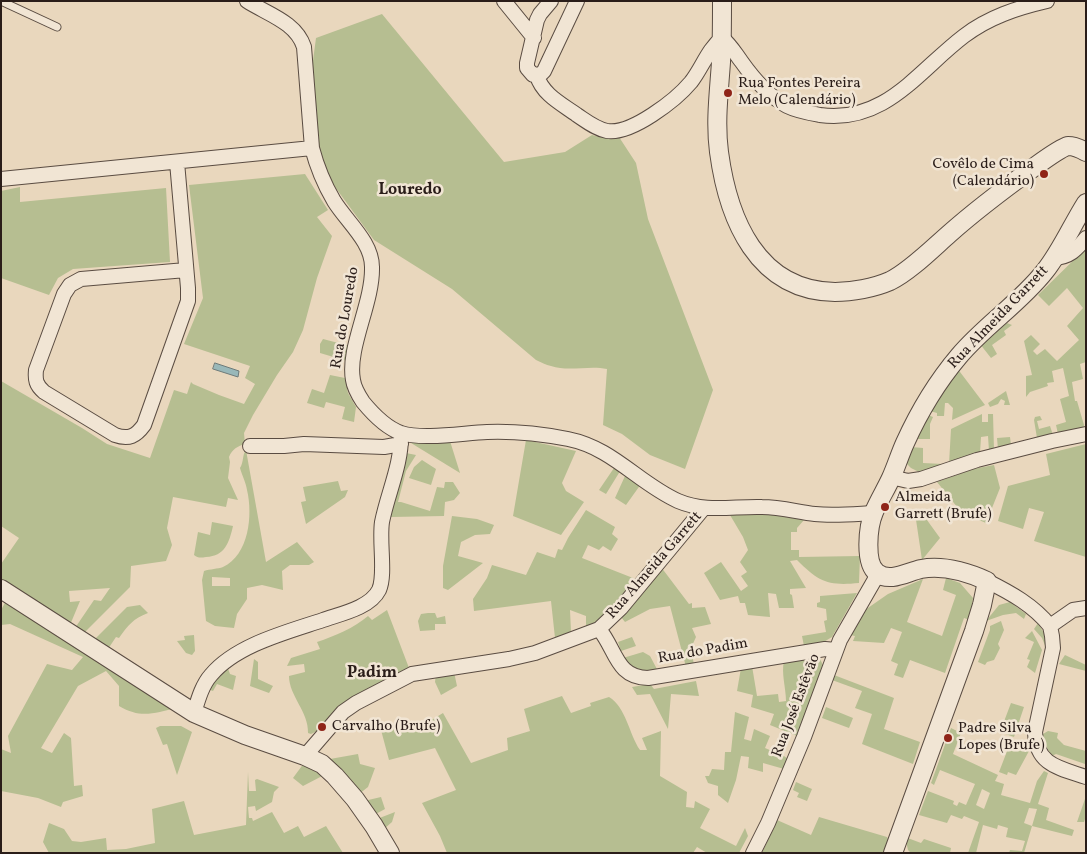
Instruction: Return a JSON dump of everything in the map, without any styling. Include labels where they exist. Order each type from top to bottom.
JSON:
[{"type":"street","name":"Rua do Louredo","points":[[247,1],[289,25],[302,39],[312,148],[323,180],[334,201],[348,223],[363,240],[371,257],[372,278],[370,294],[352,367],[353,383],[370,410],[401,439],[506,432],[577,441],[604,452],[666,495],[684,504],[703,509]]},
{"type":"street","points":[[504,1],[523,22],[534,39],[553,50]]},
{"type":"street","points":[[537,76],[532,75],[527,68],[540,14],[551,1]]},
{"type":"street","points":[[537,76],[544,71],[577,1]]},
{"type":"street","points":[[722,1],[717,127],[723,176],[729,201],[742,232],[764,265],[782,279],[801,288],[820,292],[838,292],[856,290],[890,280],[906,269],[984,203],[1049,156],[1086,139]]},
{"type":"street","points":[[722,38],[733,49],[750,74],[767,92],[788,106],[807,113],[830,116],[850,115],[871,110],[890,100],[964,36],[982,24],[1000,15],[1047,1]]},
{"type":"street","points":[[537,76],[539,82],[550,96],[592,125],[608,131],[616,131],[625,129],[638,122],[677,96],[692,81],[713,47],[722,38]]},
{"type":"street","points":[[1068,146],[1086,152]]},
{"type":"street","points":[[1,179],[312,148]]},
{"type":"street","points":[[177,162],[188,288],[185,313],[144,425],[132,438],[115,435],[39,388],[36,382],[36,370],[64,294],[70,285],[81,279],[186,270]]},
{"type":"street","name":"Rua Almeida Garrett","points":[[305,756],[310,748],[344,712],[356,703],[412,674],[509,659],[535,653],[600,629],[621,608],[703,509],[762,507],[826,514],[873,513],[920,412],[954,362],[971,342],[1037,280],[1054,258],[1086,203]]},
{"type":"street","points":[[1054,258],[1068,256],[1086,238]]},
{"type":"street","points":[[891,477],[908,481],[921,479],[977,460],[1086,434]]},
{"type":"street","points":[[194,713],[204,685],[211,675],[224,663],[246,649],[268,639],[354,609],[376,595],[382,579],[380,541],[382,525],[400,457],[401,439],[384,447],[304,444],[250,446]]},
{"type":"street","points":[[873,513],[869,560],[873,569],[878,574],[886,577],[920,570],[950,570],[974,576],[1022,600],[1042,616],[1050,626],[1053,648],[1035,732],[1035,745],[1041,756],[1052,765],[1086,777]]},
{"type":"street","name":"Rua José Estêvão","points":[[755,849],[804,737],[836,650],[848,625],[878,574]]},
{"type":"street","points":[[893,853],[974,631],[987,581]]},
{"type":"street","points":[[1,589],[194,713],[245,735],[322,764],[336,776],[374,826],[390,853]]},
{"type":"street","points":[[1050,626],[1073,610],[1086,608]]},
{"type":"street","name":"Rua do Padim","points":[[600,629],[621,666],[628,674],[637,678],[648,678],[825,649],[836,650]]},
{"type":"lane","points":[[1,2],[57,27]]},
{"type":"green space","points":[[382,14],[504,162],[565,152],[592,135],[604,138],[619,137],[636,163],[648,219],[713,390],[685,469],[650,455],[622,434],[603,425],[607,369],[558,368],[536,360],[452,289],[374,240],[321,168],[314,129],[312,68],[316,38]]},
{"type":"green space","points":[[305,174],[328,210],[317,217],[332,236],[317,278],[303,330],[293,352],[253,415],[244,433],[245,444],[236,448],[229,457],[228,478],[238,500],[228,498],[226,507],[173,497],[167,528],[172,545],[166,561],[131,566],[130,587],[84,633],[75,628],[94,600],[101,601],[110,588],[69,591],[70,602],[80,601],[70,625],[1,582],[1,564],[19,538],[1,526],[1,381],[107,444],[150,458],[174,390],[187,394],[191,382],[244,404],[255,384],[245,378],[250,366],[184,344],[203,298],[189,185]]},
{"type":"green space","points":[[20,187],[20,202],[166,188],[170,262],[73,269],[58,278],[49,295],[1,278],[1,191]]},
{"type":"green space","points":[[1086,248],[1086,362],[1080,364],[1083,379],[1072,382],[1075,401],[1077,401],[1084,425],[1083,429],[1058,434],[1056,425],[1066,422],[1060,399],[1069,396],[1063,368],[1052,371],[1054,382],[1047,383],[1048,386],[1030,392],[1026,397],[1026,376],[1032,375],[1024,341],[1031,335],[1040,344],[1033,351],[1037,355],[1045,349],[1057,361],[1079,340],[1067,326],[1083,308],[1067,288],[1049,306],[1038,295]]},
{"type":"green space","points":[[1007,323],[1012,325],[1004,331],[1006,335],[992,345],[997,354],[991,358],[980,344]]},
{"type":"green space","points":[[323,339],[350,346],[347,361],[320,353],[320,344]]},
{"type":"green space","points":[[957,368],[985,405],[952,420],[953,408],[948,403],[945,403],[944,416],[937,416],[937,413],[930,411],[928,415],[933,417],[930,424],[930,439],[916,439],[926,414]]},
{"type":"green space","points":[[330,375],[345,378],[348,393],[356,407],[354,422],[342,419],[345,407],[326,402],[324,408],[307,403],[312,389],[324,393]]},
{"type":"green space","points":[[1006,391],[1010,405],[1004,405],[1005,401],[1001,399],[998,404],[990,407],[988,403]]},
{"type":"green space","points":[[982,414],[982,422],[988,422],[988,414],[993,414],[994,450],[989,451],[988,436],[981,437],[980,453],[949,464],[951,429]]},
{"type":"green space","points":[[1040,416],[1042,420],[1037,421],[1039,429],[1050,426],[1053,435],[1037,438],[1034,420],[1035,417]]},
{"type":"green space","points":[[1010,437],[1011,445],[998,449],[997,438]]},
{"type":"green space","points":[[526,440],[576,451],[562,483],[566,491],[584,502],[561,535],[513,516]]},
{"type":"green space","points":[[450,441],[460,473],[411,443]]},
{"type":"green space","points":[[1086,444],[1086,557],[1034,541],[1044,512],[1029,508],[1023,529],[998,521],[1008,486],[1050,475],[1046,454]]},
{"type":"green space","points":[[911,447],[923,448],[923,463],[943,464],[943,466],[921,473],[911,468],[906,463]]},
{"type":"green space","points":[[246,450],[266,562],[297,542],[314,562],[309,565],[290,565],[282,571],[283,590],[262,585],[247,588],[247,599],[237,614],[234,628],[215,626],[206,621],[202,580],[204,571],[223,567],[232,561],[244,544],[249,522],[249,500],[240,468]],"holes":[[[212,577],[230,578],[230,586],[212,586]]]},
{"type":"green space","points":[[406,453],[416,455],[406,471],[398,502],[430,511],[437,487],[444,488],[445,482],[453,482],[460,493],[454,500],[445,502],[444,516],[391,517],[388,514]]},
{"type":"green space","points":[[422,460],[436,469],[431,485],[409,478],[414,467]]},
{"type":"green space","points":[[618,464],[622,468],[606,494],[599,490]]},
{"type":"green space","points":[[994,465],[1000,488],[986,523],[962,513],[937,482],[973,469]]},
{"type":"green space","points":[[631,475],[641,484],[626,505],[615,498],[625,476]]},
{"type":"green space","points":[[338,481],[341,491],[348,490],[345,497],[306,524],[301,502],[306,501],[303,487]]},
{"type":"green space","points":[[919,509],[940,538],[922,560],[915,513]]},
{"type":"green space","points":[[586,510],[615,527],[612,534],[618,539],[611,551],[603,546],[599,550],[588,545],[582,558],[637,581],[596,624],[586,627],[586,616],[570,610],[571,632],[555,638],[551,601],[474,611],[473,599],[487,578],[492,565],[526,575],[537,552],[555,558],[558,549],[562,550]]},
{"type":"green space","points":[[743,512],[804,520],[797,528],[797,532],[791,532],[791,550],[799,550],[799,557],[860,556],[859,583],[839,584],[825,581],[818,578],[797,560],[790,561],[806,588],[790,589],[794,608],[779,608],[776,594],[768,593],[770,617],[748,615],[745,603],[740,603],[738,596],[720,600],[704,573],[721,562],[741,591],[748,586],[741,576],[747,572],[740,562],[748,550],[730,515]]},
{"type":"green space","points":[[452,516],[477,519],[494,525],[490,534],[475,535],[461,542],[458,556],[483,563],[448,590],[443,588],[443,566]]},
{"type":"green space","points":[[212,522],[233,526],[228,543],[218,554],[197,557],[194,555],[198,532],[210,535]]},
{"type":"green space","points":[[661,567],[689,604],[692,603],[692,608],[705,607],[711,624],[692,628],[696,637],[691,648],[694,665],[686,667],[670,606],[650,609],[625,622],[621,617]]},
{"type":"green space","points":[[946,578],[960,583],[973,598],[970,620],[964,618],[945,673],[910,660],[903,678],[894,675],[898,664],[891,661],[902,632],[891,628],[884,643],[853,641],[855,636],[850,635],[865,610],[888,594],[923,579],[907,622],[942,636],[956,595],[943,590]]},
{"type":"green space","points":[[857,593],[832,637],[822,643],[804,646],[802,636],[826,632],[824,621],[827,620],[826,609],[817,607],[817,603],[820,602],[820,596]]},
{"type":"green space","points":[[6,601],[177,708],[141,714],[119,706],[119,686],[106,671],[78,686],[41,748],[52,753],[64,733],[71,738],[74,786],[82,785],[83,796],[63,802],[61,807],[38,798],[1,791],[1,749],[11,753],[8,736],[47,664],[72,670],[83,657],[10,624],[1,625],[1,610]]},
{"type":"green space","points":[[1010,602],[1026,614],[1024,619],[1016,613],[986,621],[999,605]]},
{"type":"green space","points":[[140,605],[148,613],[131,623],[119,638],[116,637],[108,649],[94,640],[127,607]]},
{"type":"green space","points":[[387,610],[409,668],[329,717],[317,731],[311,734],[308,733],[305,718],[292,690],[289,676],[305,672],[304,664],[287,666],[291,658],[320,649],[317,642],[344,631],[368,616],[372,620]]},
{"type":"green space","points":[[435,613],[437,618],[445,616],[446,624],[435,624],[435,630],[420,631],[418,621],[421,614]]},
{"type":"green space","points":[[1001,621],[1004,630],[998,644],[1000,648],[994,660],[987,662],[985,665],[978,662],[990,626]]},
{"type":"green space","points":[[1038,623],[1045,635],[1046,648],[1042,638],[1034,629]]},
{"type":"green space","points":[[1032,631],[1042,650],[1035,673],[1027,667],[1030,660],[1027,659],[1034,642],[1025,638]]},
{"type":"green space","points":[[194,635],[195,651],[192,655],[186,653],[177,641],[185,640],[184,636]]},
{"type":"green space","points":[[632,637],[636,646],[621,651],[618,642]]},
{"type":"green space","points":[[643,652],[650,656],[658,671],[639,669],[623,658]]},
{"type":"green space","points":[[1065,655],[1086,665],[1086,671],[1059,664]]},
{"type":"green space","points":[[813,657],[820,659],[823,665],[821,675],[797,736],[770,725],[774,714],[751,707],[753,695],[737,691],[741,668],[752,666],[757,696],[778,694],[779,702],[786,701],[784,661]]},
{"type":"green space","points":[[254,659],[258,662],[258,679],[273,686],[269,693],[250,686]]},
{"type":"green space","points":[[227,666],[230,674],[236,676],[233,690],[217,684],[213,691],[207,689]]},
{"type":"green space","points":[[454,672],[457,686],[441,695],[435,682],[436,674]]},
{"type":"green space","points":[[834,675],[894,698],[884,729],[920,742],[913,764],[862,744],[872,714],[855,708],[862,691],[832,680]]},
{"type":"green space","points":[[696,681],[699,696],[671,694],[668,729],[650,694],[637,695],[632,687],[650,684],[654,689]]},
{"type":"green space","points":[[562,696],[571,713],[591,706],[590,703],[609,697],[615,701],[640,750],[647,750],[642,738],[661,731],[660,776],[687,792],[686,807],[694,808],[695,801],[710,809],[700,828],[736,846],[745,828],[748,836],[739,853],[707,853],[697,847],[693,853],[447,853],[422,803],[456,790],[435,748],[389,760],[381,730],[425,724],[443,713],[471,763],[508,750],[507,738],[530,731],[524,709]]},
{"type":"green space","points":[[1011,703],[1024,707],[1014,737],[1000,732]]},
{"type":"green space","points":[[826,707],[853,718],[849,728],[822,718]]},
{"type":"green space","points":[[735,712],[749,717],[744,739],[751,741],[754,729],[770,736],[765,748],[788,759],[784,769],[763,763],[763,772],[748,768],[749,757],[741,756],[736,780],[728,803],[718,795],[718,786],[708,783],[705,776],[709,776],[712,769],[724,770],[725,752],[731,752]]},
{"type":"green space","points":[[160,726],[181,726],[192,732],[177,775],[167,744],[163,745],[156,728]]},
{"type":"green space","points":[[951,728],[961,733],[953,754],[998,775],[995,781],[1004,784],[1001,795],[1030,803],[1037,781],[1044,771],[1048,773],[1038,804],[1049,808],[1046,820],[1074,830],[1072,836],[1032,826],[1024,853],[1009,853],[1010,850],[1022,851],[1025,841],[1006,837],[1008,828],[998,825],[997,829],[983,825],[976,853],[968,853],[979,822],[964,816],[962,819],[951,815],[947,823],[919,815],[928,791],[954,801],[953,804],[957,806],[959,802],[966,805],[975,784],[940,770],[934,785],[931,783]],"holes":[[[982,789],[990,793],[984,809],[976,805]],[[1029,808],[1037,809],[1032,826],[1024,823]]]},
{"type":"green space","points":[[1048,731],[1058,733],[1057,738],[1064,745],[1086,751],[1085,764],[1056,754],[1052,756],[1045,745],[1043,734]]},
{"type":"green space","points":[[1011,741],[1028,746],[1029,751],[1016,775],[1008,772],[1007,775],[999,772]]},
{"type":"green space","points":[[358,754],[360,764],[375,768],[368,787],[359,794],[330,759]]},
{"type":"green space","points":[[304,763],[326,774],[303,786],[293,778]]},
{"type":"green space","points":[[248,772],[249,791],[256,791],[255,780],[257,779],[279,787],[274,792],[272,802],[256,811],[255,806],[248,807],[249,818],[252,818],[253,821],[272,812],[284,833],[298,826],[304,837],[326,826],[343,853],[49,853],[43,842],[49,823],[64,829],[72,841],[81,842],[106,838],[107,850],[126,849],[155,843],[152,809],[184,801],[194,835],[246,825]]},
{"type":"green space","points":[[796,782],[812,789],[807,801],[797,797],[799,793],[793,790]]},
{"type":"green space","points":[[1086,796],[1086,816],[1084,822],[1077,822]]},
{"type":"green space","points":[[381,797],[385,809],[374,815],[364,801]]},
{"type":"green space","points":[[395,812],[392,822],[384,829],[377,819]]},
{"type":"green space","points":[[819,817],[887,837],[889,841],[886,853],[762,853],[777,820],[811,835]]},
{"type":"green space","points":[[905,837],[921,843],[924,839],[951,848],[950,853],[911,853],[908,850]]},
{"type":"water","points":[[215,363],[239,371],[238,377],[213,369]]},
{"type":"place","name":"Rua Fontes Pereira Melo (Calendário)","points":[[728,93]]},
{"type":"place","name":"Covêlo de Cima (Calendário)","points":[[1044,174]]},
{"type":"place","name":"Almeida Garrett (Brufe)","points":[[885,507]]},
{"type":"place","name":"Carvalho (Brufe)","points":[[322,727]]},
{"type":"place","name":"Padre Silva Lopes (Brufe)","points":[[948,738]]},
{"type":"district","name":"Louredo","points":[[410,191]]},
{"type":"district","name":"Padim","points":[[372,674]]}]
